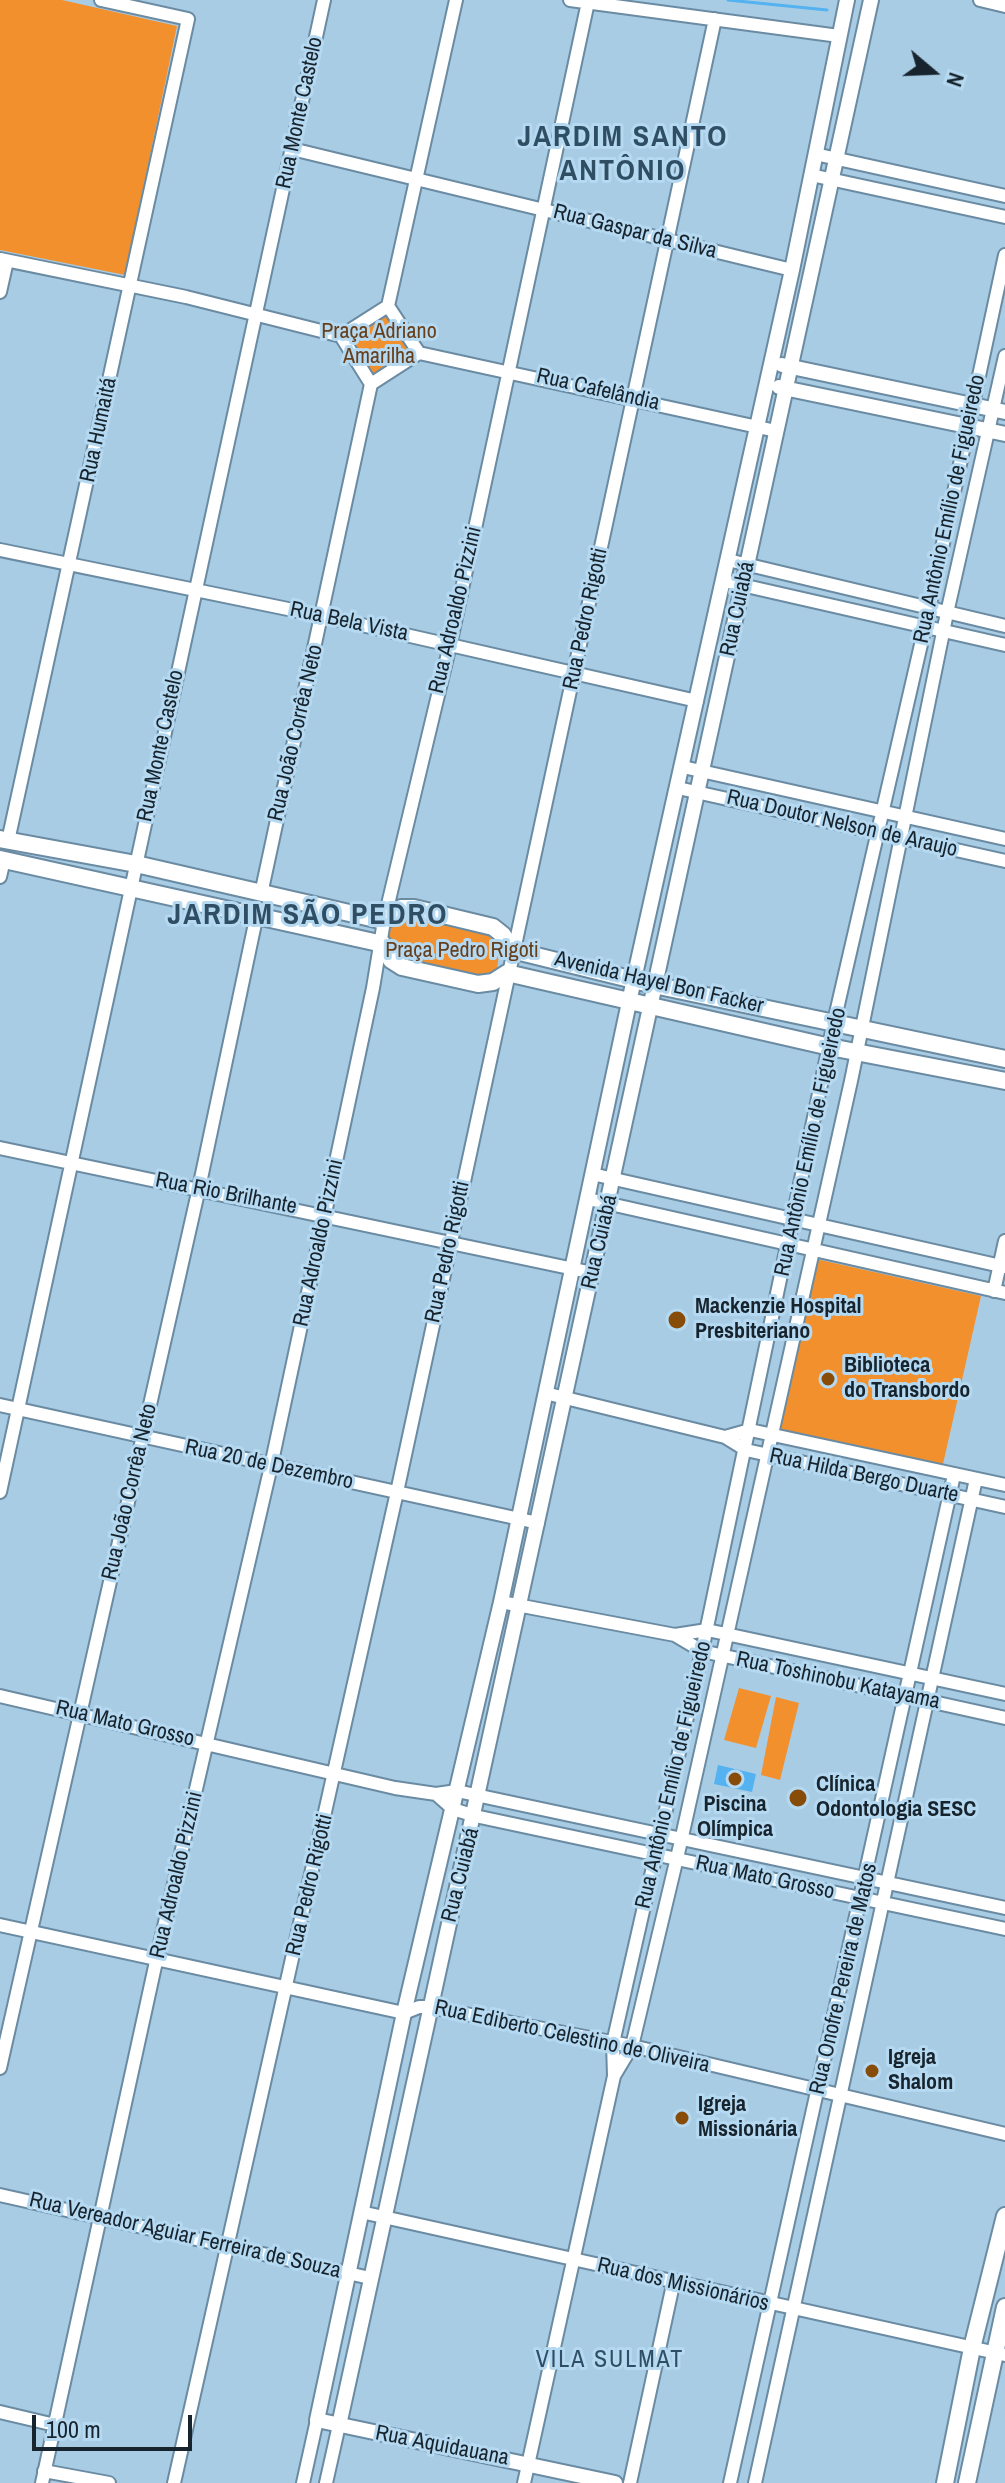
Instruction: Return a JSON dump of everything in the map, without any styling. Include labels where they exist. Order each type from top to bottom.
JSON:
[{"type":"main road","points":[[4,840],[136,864],[384,921]]},
{"type":"main road","name":"Avenida Hayel Bon Facker","points":[[2,859],[383,944],[391,960],[402,967],[478,984],[493,982],[507,973],[630,998],[830,1047],[1005,1081]]},
{"type":"main road","name":"Avenida Hayel Bon Facker","points":[[384,921],[401,908],[414,908],[493,927],[503,935],[512,950],[654,985],[1005,1059]]},
{"type":"main road","points":[[945,2483],[972,2348],[1005,2216]]},
{"type":"main road","points":[[967,2483],[1000,2354],[1005,2307]]},
{"type":"street","name":"Rua Humaitá","points":[[4,840],[69,565],[188,19],[103,0]]},
{"type":"street","name":"Rua Monte Castelo","points":[[0,1492],[324,0]]},
{"type":"street","points":[[341,336],[388,306],[419,180],[456,0]]},
{"type":"street","points":[[570,0],[839,36]]},
{"type":"street","name":"Rua Cuiabá","points":[[303,2483],[404,2013],[501,1602],[634,979],[792,270],[847,0]]},
{"type":"street","name":"Rua Cuiabá","points":[[326,2483],[429,2007],[475,1816],[609,1204],[649,1003],[699,792],[871,0]]},
{"type":"street","points":[[980,0],[1005,6]]},
{"type":"street","name":"Rua Adroaldo Pizzini","points":[[43,2477],[157,1957],[271,1466],[383,944],[384,921],[450,645],[588,2]]},
{"type":"street","name":"Rua Pedro Rigotti","points":[[174,2483],[397,1492],[715,19]]},
{"type":"street","name":"Rua Gaspar da Silva","points":[[292,149],[792,270]]},
{"type":"street","points":[[815,154],[1005,196]]},
{"type":"street","points":[[811,175],[1005,217]]},
{"type":"street","name":"Rua Antônio Emílio de Figueiredo","points":[[524,2483],[614,2076],[613,2043],[707,1630],[790,1245],[834,1022],[885,811],[1005,255]]},
{"type":"street","points":[[0,292],[4,260],[257,313],[341,336],[371,384],[419,353],[388,306]]},
{"type":"street","name":"Rua Cafelândia","points":[[419,353],[776,431]]},
{"type":"street","name":"Rua Antônio Emílio de Figueiredo","points":[[614,2076],[632,2046],[681,1841],[765,1454],[813,1251],[947,613],[989,431],[999,411],[1005,356]]},
{"type":"street","points":[[771,363],[999,411]]},
{"type":"street","name":"Rua João Corrêa Neto","points":[[261,894],[371,384]]},
{"type":"street","points":[[767,385],[1005,434]]},
{"type":"street","name":"Rua Bela Vista","points":[[0,550],[322,616],[697,701]]},
{"type":"street","points":[[728,560],[929,611],[1005,626]]},
{"type":"street","points":[[724,581],[1005,645]]},
{"type":"street","name":"Rua Doutor Nelson de Araujo","points":[[683,767],[1005,839]]},
{"type":"street","name":"Rua Doutor Nelson de Araujo","points":[[678,788],[1005,861]]},
{"type":"street","points":[[0,877],[2,859]]},
{"type":"street","name":"Rua João Corrêa Neto","points":[[0,2068],[199,1188],[257,914]]},
{"type":"street","points":[[603,1123],[623,1128]]},
{"type":"street","name":"Rua Rio Brilhante","points":[[0,1148],[326,1214],[593,1273]]},
{"type":"street","points":[[592,1174],[1002,1267]]},
{"type":"street","points":[[588,1199],[1000,1292],[1005,1241]]},
{"type":"street","name":"Rua Hilda Bergo Duarte","points":[[545,1393],[725,1437],[746,1450],[1005,1507]]},
{"type":"street","name":"Rua 20 de Dezembro","points":[[0,1405],[538,1523]]},
{"type":"street","name":"Rua Hilda Bergo Duarte","points":[[725,1437],[750,1430],[1005,1485]]},
{"type":"street","name":"Rua Onofre Pereira de Matos","points":[[730,2483],[863,1899],[954,1475]]},
{"type":"street","name":"Rua Onofre Pereira de Matos","points":[[755,2483],[976,1479]]},
{"type":"street","name":"Rua Toshinobu Katayama","points":[[501,1602],[675,1635],[707,1630],[1005,1694]]},
{"type":"street","name":"Rua Toshinobu Katayama","points":[[675,1635],[702,1651],[1005,1718]]},
{"type":"street","name":"Rua Mato Grosso","points":[[0,1696],[208,1742],[334,1774],[436,1794],[457,1791],[1005,1908]]},
{"type":"street","points":[[895,1750],[917,1754]]},
{"type":"street","name":"Rua Mato Grosso","points":[[436,1794],[453,1809],[475,1816],[1005,1929]]},
{"type":"street","name":"Rua Ediberto Celestino de Oliveira","points":[[0,1925],[404,2013],[429,2007],[632,2046],[1004,2135]]},
{"type":"street","name":"Rua Vereador Aguiar Ferreira de Souza","points":[[0,2195],[370,2278]]},
{"type":"street","name":"Rua dos Missionários","points":[[361,2212],[1000,2354]]},
{"type":"street","points":[[630,2483],[674,2280]]},
{"type":"street","points":[[0,2412],[55,2425]]},
{"type":"street","name":"Rua Aquidauana","points":[[317,2420],[615,2483]]},
{"type":"street","points":[[43,2477],[109,2483]]},
{"type":"green space","points":[[0,0],[62,0],[177,26],[125,275],[0,250]]},
{"type":"green space","name":"Praça Adriano Amarilha","points":[[387,309],[415,352],[372,380],[344,336]]},
{"type":"green space","name":"Praça Pedro Rigoti","points":[[409,912],[486,929],[500,945],[497,970],[489,978],[401,963],[387,942],[392,922]]},
{"type":"green space","points":[[816,1259],[981,1296],[943,1464],[776,1429]]},
{"type":"green space","points":[[739,1688],[771,1696],[756,1748],[724,1740]]},
{"type":"green space","points":[[776,1697],[799,1703],[780,1780],[761,1775]]},
{"type":"water","name":"Piscina Olímpica","points":[[718,1765],[756,1774],[752,1792],[714,1784]]},
{"type":"waterway","points":[[728,0],[827,10]]},
{"type":"place","name":"Mackenzie Hospital Presbiteriano","points":[[677,1320]]},
{"type":"place","name":"Biblioteca do Transbordo","points":[[828,1379]]},
{"type":"place","name":"Piscina Olímpica","points":[[735,1779]]},
{"type":"place","name":"Clínica Odontologia SESC","points":[[798,1798]]},
{"type":"place","name":"Igreja Shalom","points":[[872,2071]]},
{"type":"place","name":"Igreja Missionária","points":[[682,2118]]},
{"type":"district","name":"JARDIM SANTO ANTÔNIO","points":[[623,155]]},
{"type":"district","name":"JARDIM SÃO PEDRO","points":[[308,916]]},
{"type":"district","name":"VILA SULMAT","points":[[610,2361]]}]
